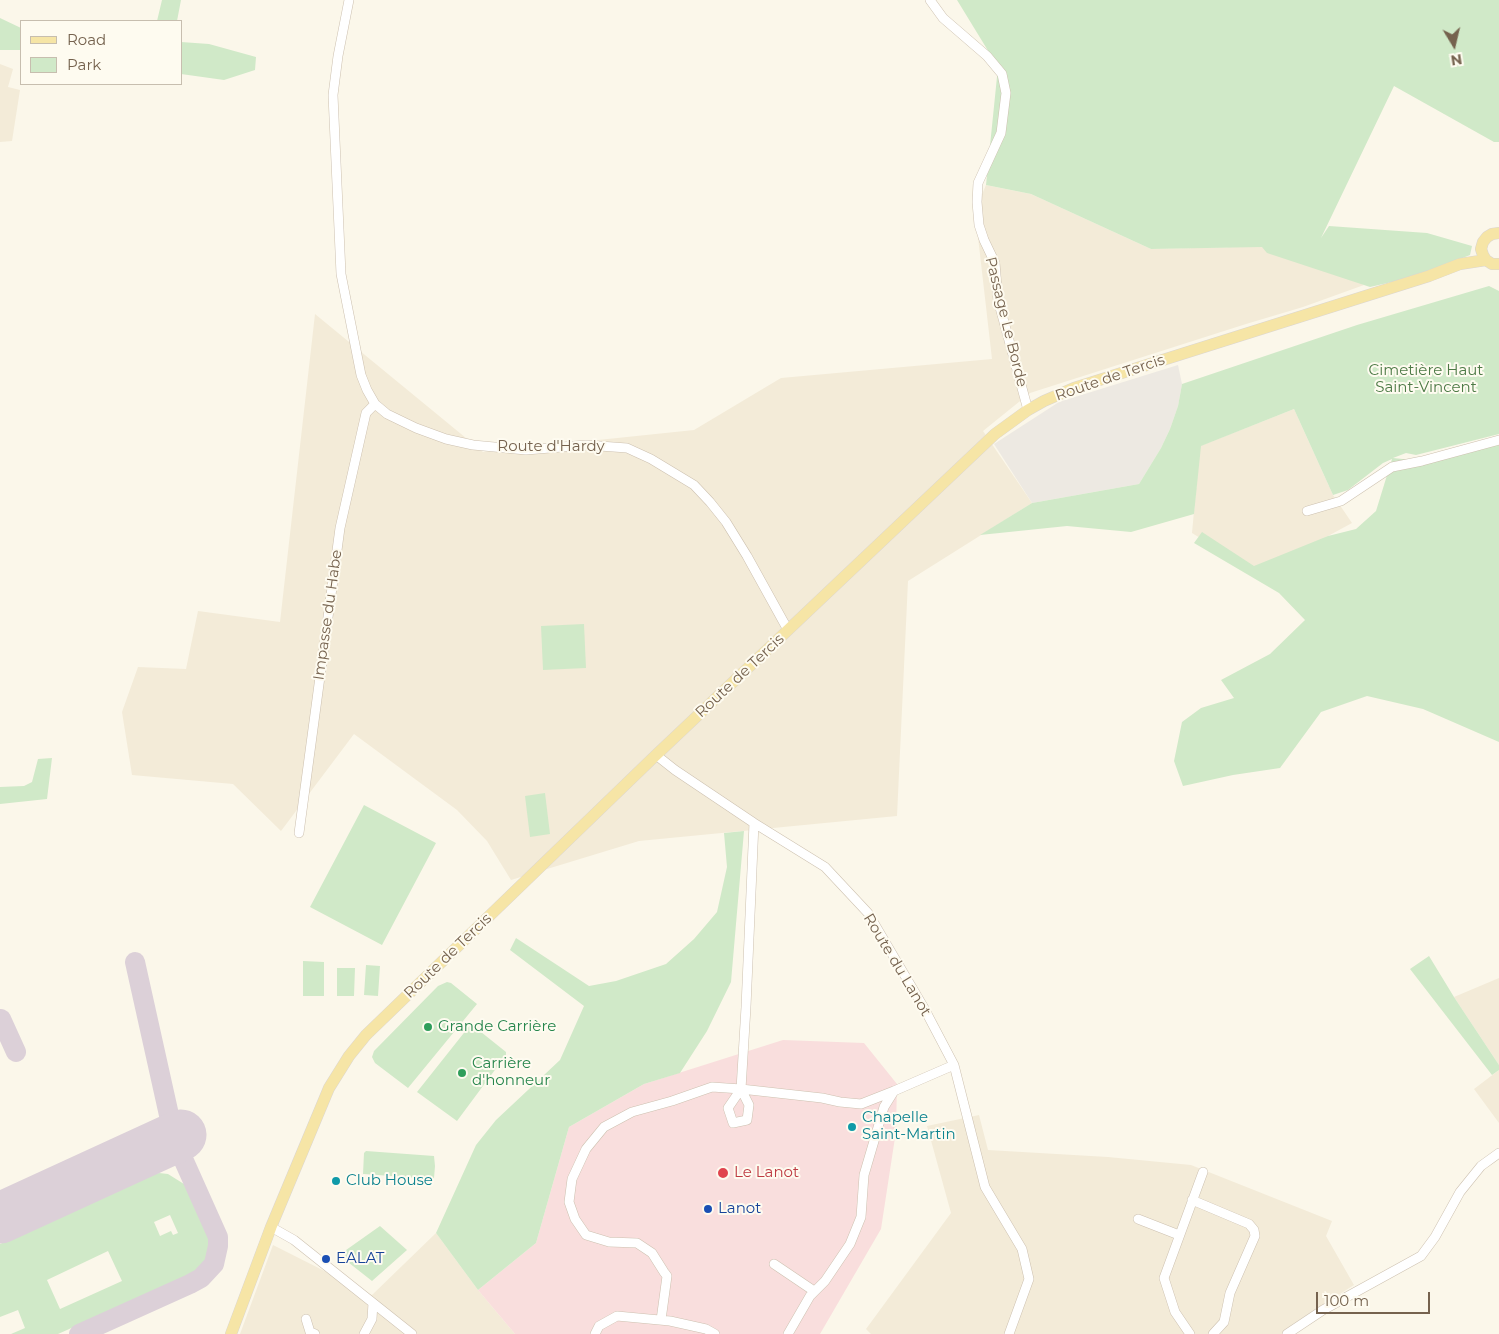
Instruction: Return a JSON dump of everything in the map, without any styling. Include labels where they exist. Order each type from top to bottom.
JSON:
[{"type":"main road","name":"Route de Tercis","points":[[1460,264],[1481,249],[1486,237],[1499,233]]},
{"type":"main road","points":[[1481,249],[1486,260],[1492,264],[1499,264]]},
{"type":"main road","name":"Route de Tercis","points":[[231,1334],[308,1134],[329,1088],[355,1049],[406,995],[980,447],[1028,410],[1044,400],[1074,388],[1410,282],[1460,264],[1486,260]]},
{"type":"street","name":"Route d'Hardy","points":[[349,0],[338,56],[333,95],[341,274],[362,375],[367,390],[376,404],[386,414],[416,428],[455,441],[526,450],[586,445],[627,448],[658,463],[694,485],[726,522],[788,630]]},
{"type":"street","name":"Passage Le Borde","points":[[930,0],[943,18],[987,56],[1002,74],[1006,93],[1000,133],[978,183],[977,202],[984,240],[994,263],[998,300],[1028,410]]},
{"type":"street","name":"Impasse du Habe","points":[[299,833],[340,528],[366,413],[376,404]]},
{"type":"street","points":[[1308,511],[1341,501],[1392,467],[1422,461],[1499,440]]},
{"type":"street","name":"Route du Lanot","points":[[656,755],[754,823],[824,867],[868,913],[924,1008],[954,1065],[985,1187],[1022,1249],[1029,1279],[1009,1334]]},
{"type":"street","points":[[741,1088],[754,823]]},
{"type":"street","points":[[661,1320],[666,1276],[652,1253],[637,1243],[609,1242],[586,1235],[575,1219],[569,1202],[572,1179],[586,1149],[604,1127],[632,1112],[712,1087],[741,1088],[861,1104],[954,1065]]},
{"type":"street","points":[[788,1334],[810,1296],[825,1281],[845,1252],[861,1217],[864,1175],[884,1107],[894,1091]]},
{"type":"street","points":[[1287,1334],[1323,1310],[1421,1256],[1435,1237],[1460,1192],[1481,1166],[1499,1152]]},
{"type":"street","points":[[1190,1334],[1175,1312],[1164,1278],[1203,1172]]},
{"type":"street","points":[[1192,1200],[1249,1224],[1254,1230],[1255,1236],[1230,1293],[1224,1322],[1213,1334]]},
{"type":"street","points":[[1138,1219],[1180,1235]]},
{"type":"street","points":[[271,1227],[294,1240],[412,1334]]},
{"type":"street","points":[[774,1264],[814,1291]]},
{"type":"street","points":[[364,1334],[372,1319],[373,1303]]},
{"type":"street","points":[[595,1334],[599,1326],[616,1316],[661,1320],[706,1329],[715,1334]]},
{"type":"street","points":[[306,1319],[310,1332],[315,1334]]},
{"type":"shaded area","points":[[0,64],[13,69],[8,87],[20,90],[12,141],[0,142]]},
{"type":"shaded area","points":[[986,185],[1031,194],[1151,249],[1318,245],[1331,269],[1364,285],[1303,307],[1030,393],[983,431],[1032,503],[908,581],[897,816],[639,841],[511,880],[487,841],[457,810],[354,734],[281,831],[233,784],[132,775],[122,712],[138,667],[186,669],[198,611],[280,622],[315,314],[483,452],[694,430],[781,378],[992,359],[975,211]]},
{"type":"shaded area","points":[[1178,365],[1182,384],[1178,406],[1161,448],[1139,484],[1032,503],[994,444],[1059,402]]},
{"type":"shaded area","points":[[1294,409],[1333,495],[1352,523],[1258,574],[1192,533],[1200,446]]},
{"type":"shaded area","points":[[1499,978],[1499,1065],[1454,997]]},
{"type":"shaded area","name":"Le Lanot","points":[[783,1040],[864,1043],[897,1084],[896,1131],[881,1229],[820,1334],[515,1334],[478,1290],[536,1243],[569,1127],[644,1084]]},
{"type":"shaded area","points":[[1499,1070],[1499,1123],[1474,1089]]},
{"type":"shaded area","points":[[979,1115],[988,1150],[1108,1157],[1191,1165],[1332,1221],[1326,1236],[1354,1285],[1293,1324],[1285,1334],[871,1334],[866,1329],[951,1213],[927,1126]]},
{"type":"shaded area","points":[[436,1233],[478,1290],[515,1334],[240,1334],[273,1245],[372,1295]]},
{"type":"green space","points":[[162,0],[181,0],[177,20],[157,20]]},
{"type":"green space","points":[[957,0],[1499,0],[1499,142],[1494,142],[1394,86],[1321,238],[1329,226],[1427,233],[1472,246],[1470,255],[1418,276],[1370,287],[1267,253],[1262,247],[1151,249],[1031,194],[986,185],[998,67]]},
{"type":"green space","points":[[0,18],[20,28],[20,50],[0,50]]},
{"type":"green space","points":[[182,42],[209,44],[256,57],[255,70],[224,80],[182,74]]},
{"type":"green space","name":"Cimetière Haut Saint-Vincent","points":[[1489,286],[1499,291],[1499,434],[1416,455],[1406,453],[1393,458],[1422,461],[1499,440],[1499,742],[1423,709],[1367,696],[1321,712],[1280,768],[1233,775],[1183,786],[1174,761],[1182,722],[1201,708],[1234,698],[1221,680],[1270,654],[1305,620],[1279,593],[1194,543],[1202,532],[1254,566],[1328,536],[1356,529],[1376,511],[1392,459],[1383,463],[1348,490],[1333,495],[1294,409],[1201,446],[1194,514],[1131,532],[1067,526],[980,535],[1032,503],[1139,484],[1170,429],[1178,406],[1182,384],[1357,325]]},
{"type":"green space","points":[[584,624],[586,668],[543,670],[541,626]]},
{"type":"green space","points":[[52,758],[47,799],[0,804],[0,787],[24,786],[32,782],[38,759]]},
{"type":"green space","points":[[545,793],[550,834],[530,837],[525,796]]},
{"type":"green space","points":[[364,805],[436,843],[382,945],[310,907]]},
{"type":"green space","points":[[744,831],[731,982],[707,1031],[680,1073],[644,1084],[569,1127],[536,1243],[478,1290],[436,1233],[476,1145],[496,1120],[560,1060],[584,1006],[510,950],[516,938],[589,986],[616,981],[666,964],[694,939],[717,912],[727,867],[724,833]]},
{"type":"green space","points":[[1429,956],[1499,1065],[1499,1070],[1492,1075],[1410,969]]},
{"type":"green space","points":[[303,961],[324,962],[324,996],[303,996]]},
{"type":"green space","points":[[366,965],[380,966],[378,996],[364,995]]},
{"type":"green space","points":[[337,968],[355,968],[354,996],[337,996]]},
{"type":"green space","name":"Grande Carrière","points":[[447,982],[451,983],[477,1004],[408,1088],[375,1063],[372,1057],[374,1051],[438,986]]},
{"type":"green space","name":"Carrière d'honneur","points":[[471,1024],[506,1052],[506,1055],[457,1121],[417,1092]]},
{"type":"green space","points":[[366,1151],[434,1156],[434,1178],[363,1174],[364,1153]]},
{"type":"green space","points":[[168,1174],[184,1184],[189,1192],[211,1241],[207,1259],[203,1265],[190,1275],[58,1334],[11,1334],[25,1328],[18,1310],[0,1317],[0,1244],[150,1175]],"holes":[[[170,1215],[178,1233],[173,1235],[171,1231],[160,1236],[154,1222]],[[108,1251],[122,1281],[60,1309],[47,1280]]]},
{"type":"green space","points":[[380,1226],[407,1250],[372,1281],[339,1255]]},
{"type":"taxiway","points":[[135,962],[169,1115]]},
{"type":"taxiway","points":[[1,1019],[16,1052]]},
{"type":"taxiway","points":[[79,1334],[190,1284],[201,1278],[214,1264],[218,1237],[177,1147],[168,1144],[144,1153]]},
{"type":"runway","points":[[0,1218],[181,1135]]},
{"type":"place","name":"Grande Carrière","points":[[428,1027]]},
{"type":"place","name":"Carrière d'honneur","points":[[462,1073]]},
{"type":"place","name":"Chapelle Saint-Martin","points":[[852,1127]]},
{"type":"place","name":"Le Lanot","points":[[723,1173]]},
{"type":"place","name":"Club House","points":[[336,1181]]},
{"type":"place","name":"Lanot","points":[[708,1209]]},
{"type":"place","name":"EALAT","points":[[326,1259]]}]
